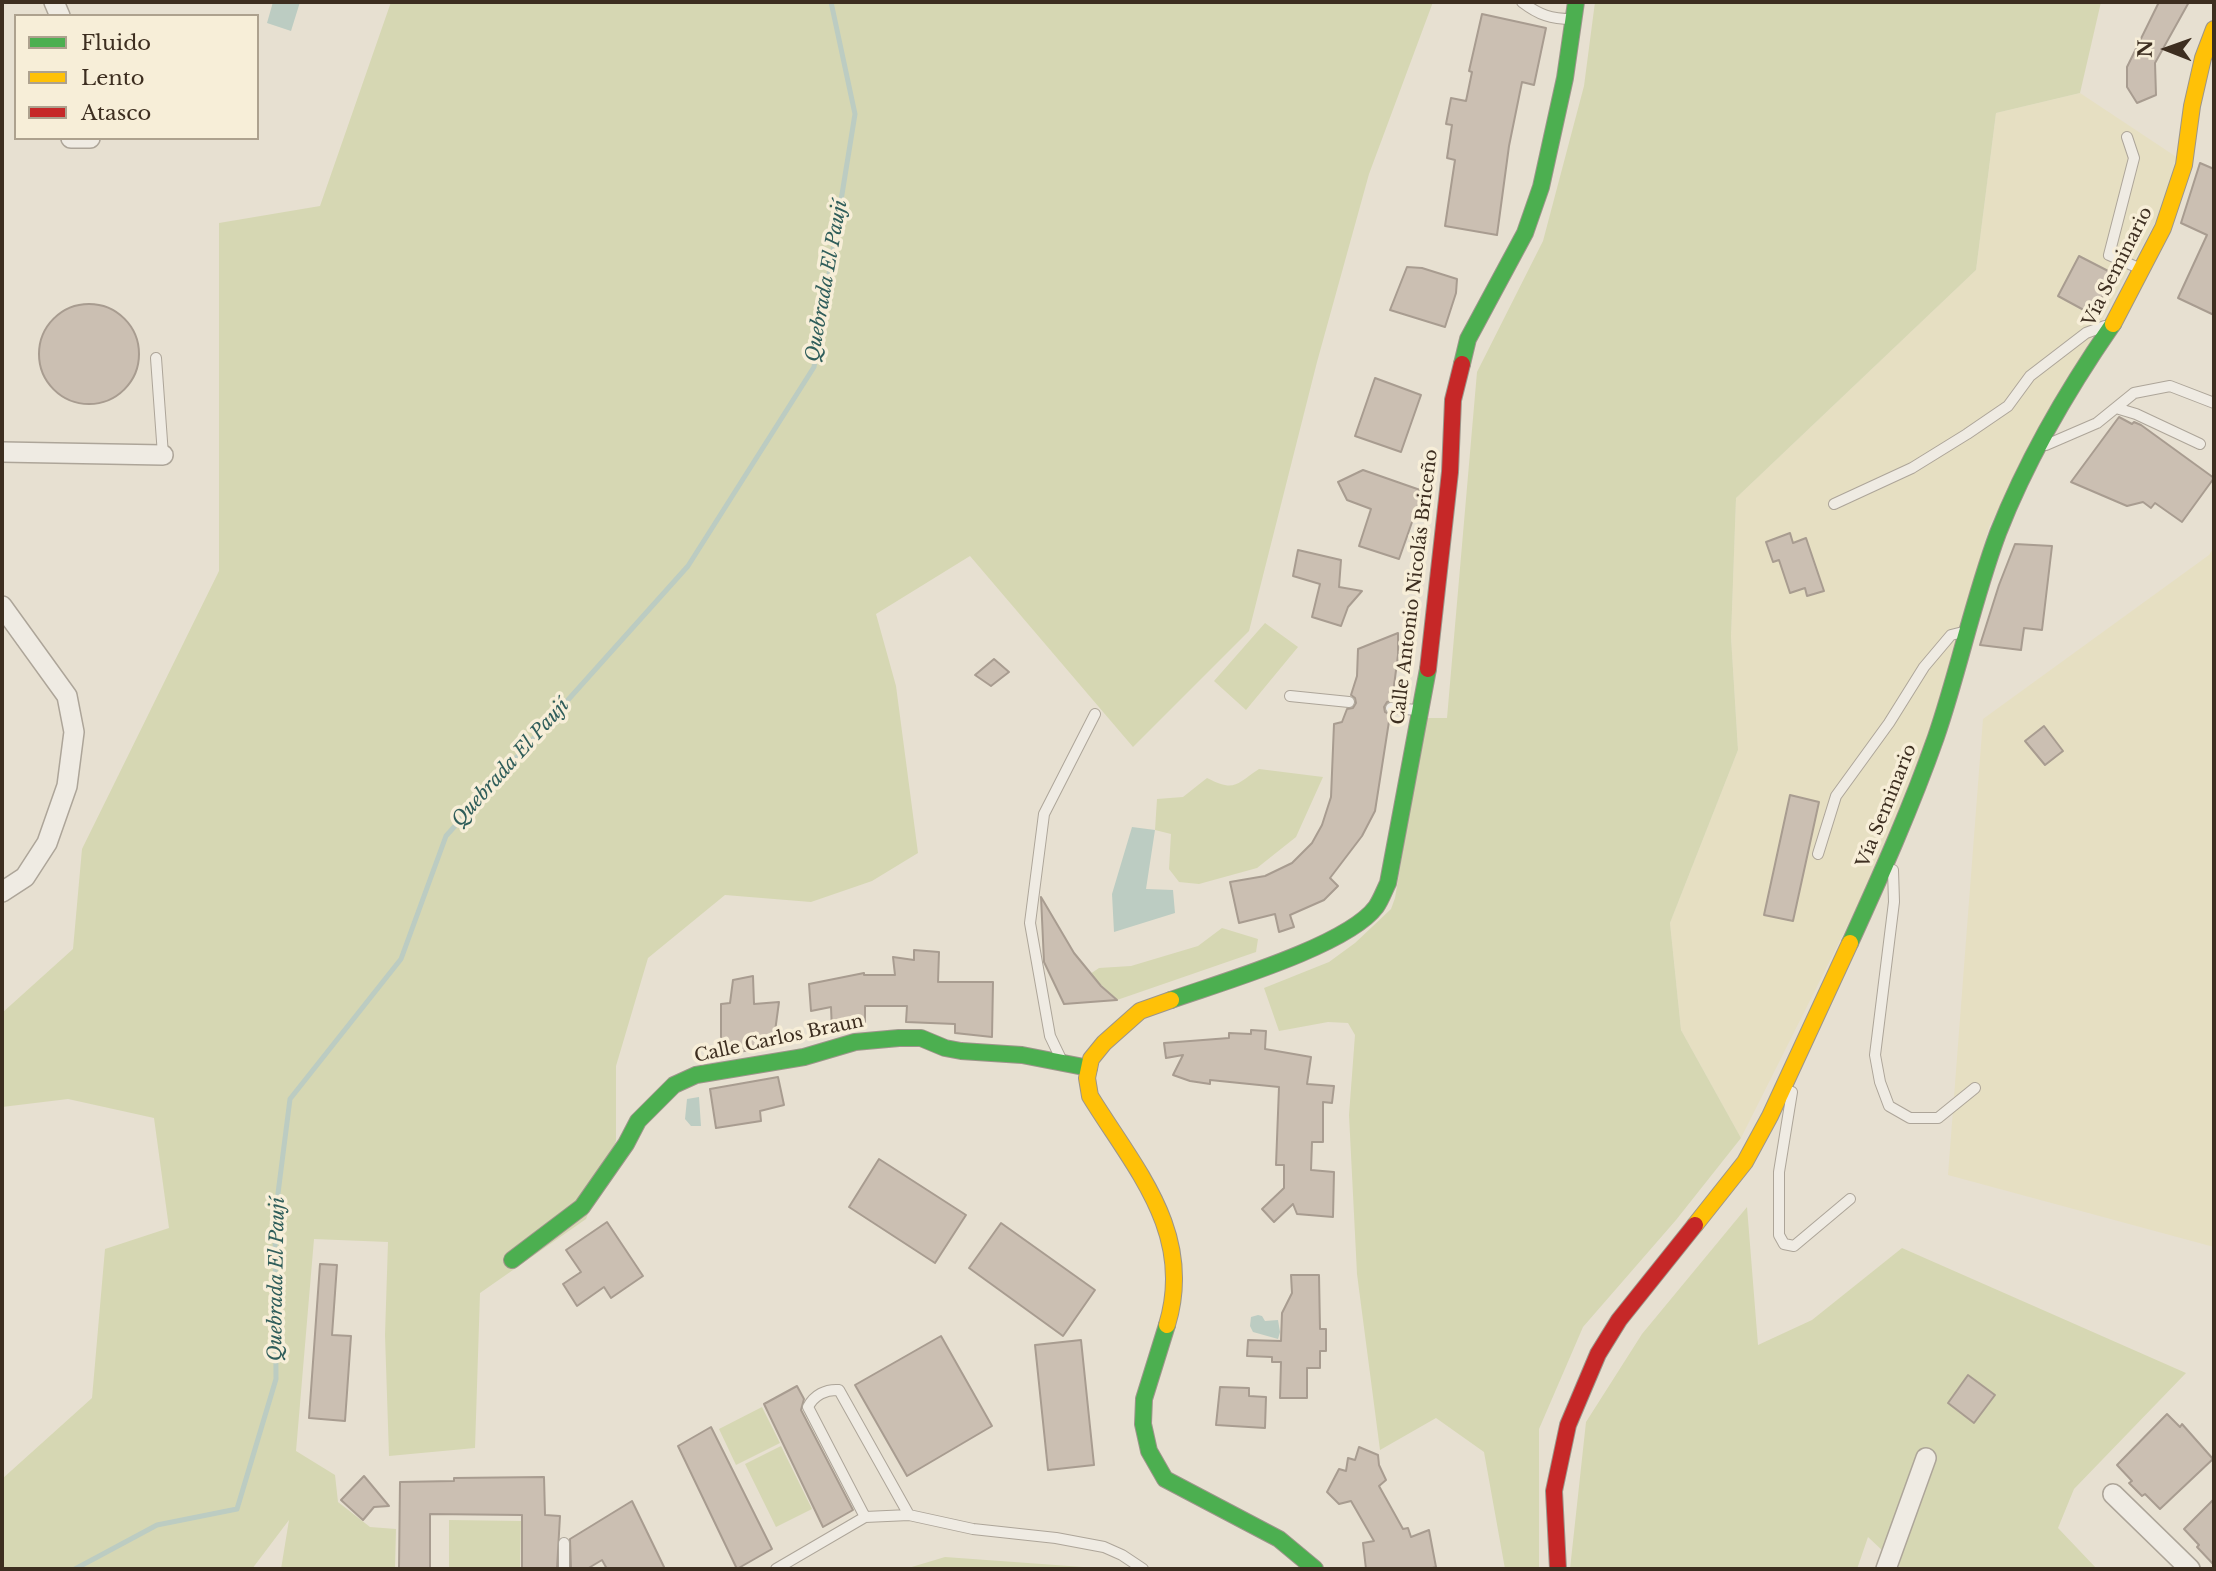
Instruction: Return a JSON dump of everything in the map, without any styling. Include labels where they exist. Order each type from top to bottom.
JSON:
[{"type":"street","name":"Calle Antonio Nicolás Briceño","points":[[1089,1068],[1091,1059],[1104,1042],[1140,1011],[1314,948],[1344,934],[1375,908],[1388,883],[1422,710],[1450,472],[1453,400],[1468,339],[1525,233],[1541,187],[1565,78],[1576,2]]},
{"type":"street","name":"Vía Seminario","points":[[1558,1569],[1554,1514],[1557,1471],[1568,1425],[1598,1354],[1619,1320],[1745,1162],[1770,1116],[1892,851],[1936,736],[1998,534],[2036,449],[2090,357],[2114,323],[2163,228],[2179,182],[2203,58],[2214,29]]},
{"type":"street","points":[[2,452],[163,455]]},
{"type":"street","points":[[2,606],[67,696],[74,732],[67,786],[47,843],[25,877],[2,892]]},
{"type":"street","name":"Calle Carlos Braun","points":[[512,1260],[582,1207],[626,1144],[638,1121],[674,1085],[696,1075],[784,1061],[855,1042],[889,1038],[921,1038],[961,1051],[1022,1055],[1089,1068]]},
{"type":"street","points":[[1089,1068],[1087,1087],[1090,1096],[1156,1200],[1164,1219],[1175,1263],[1176,1285],[1142,1404],[1146,1448],[1166,1479],[1279,1539],[1315,1569]]},
{"type":"street","points":[[1885,1569],[1926,1458]]},
{"type":"street","points":[[2113,1494],[2190,1569]]},
{"type":"lane","points":[[1522,2],[1539,15],[1573,19]]},
{"type":"lane","points":[[2127,137],[2134,158],[2109,255],[2142,269]]},
{"type":"lane","points":[[1834,504],[1912,468],[1967,434],[2008,406],[2029,376],[2086,332],[2114,323]]},
{"type":"lane","points":[[156,359],[163,455]]},
{"type":"lane","points":[[2036,449],[2097,423],[2134,393],[2170,386],[2214,403]]},
{"type":"lane","points":[[2116,408],[2136,414],[2200,444]]},
{"type":"lane","points":[[1818,854],[1836,796],[1889,723],[1924,667],[1951,635],[1967,631]]},
{"type":"lane","points":[[1290,696],[1349,702]]},
{"type":"lane","points":[[1391,708],[1422,710]]},
{"type":"lane","points":[[1062,1063],[1050,1036],[1030,923],[1044,814],[1095,714]]},
{"type":"lane","points":[[1892,851],[1894,902],[1875,1055],[1880,1082],[1889,1106],[1910,1118],[1938,1118],[1975,1088]]},
{"type":"lane","points":[[1798,1051],[1779,1172],[1779,1235],[1784,1244],[1794,1246],[1850,1199]]},
{"type":"lane","points":[[865,1517],[808,1407],[812,1398],[830,1390],[839,1390],[909,1515]]},
{"type":"lane","points":[[776,1569],[865,1517],[909,1515],[973,1529],[1056,1538],[1104,1547],[1143,1569]]},
{"type":"lane","points":[[564,1543],[564,1569]]},
{"type":"shaded area","points":[[273,2],[300,2],[291,31],[267,23]]},
{"type":"shaded area","points":[[2080,93],[2187,164],[1989,527],[1915,791],[1741,1138],[1681,1030],[1670,923],[1738,750],[1731,637],[1736,498],[1976,270],[1996,113]]},
{"type":"shaded area","points":[[2214,547],[2214,1247],[1948,1175],[1983,719],[2209,555]]},
{"type":"shaded area","points":[[1132,827],[1155,830],[1146,889],[1173,890],[1175,913],[1114,932],[1112,894]]},
{"type":"shaded area","points":[[699,1097],[701,1126],[691,1126],[685,1119],[687,1099]]},
{"type":"shaded area","points":[[1258,1315],[1265,1321],[1278,1320],[1278,1339],[1253,1332],[1250,1326],[1251,1317]]},
{"type":"green space","points":[[391,2],[1433,2],[1369,174],[1317,362],[1249,631],[1133,747],[970,556],[876,614],[896,686],[918,853],[872,881],[811,902],[725,895],[648,958],[616,1066],[616,1141],[586,1219],[480,1293],[475,1448],[389,1456],[385,1335],[388,1242],[314,1239],[296,1451],[335,1475],[338,1502],[370,1527],[396,1529],[395,1569],[281,1569],[289,1520],[252,1569],[2,1569],[2,1479],[92,1398],[105,1249],[169,1228],[154,1118],[68,1099],[2,1107],[2,1013],[73,949],[82,849],[219,571],[219,223],[320,206]]},
{"type":"green space","points":[[1595,2],[2101,2],[2080,93],[1996,113],[1976,270],[1736,498],[1731,637],[1738,750],[1670,923],[1681,1030],[1741,1138],[1676,1220],[1583,1327],[1539,1429],[1539,1569],[1505,1569],[1484,1452],[1436,1418],[1380,1450],[1357,1274],[1349,1115],[1355,1035],[1348,1023],[1328,1022],[1279,1031],[1264,988],[1329,962],[1355,943],[1391,909],[1395,898],[1425,718],[1447,718],[1477,372],[1543,241],[1584,86]]},
{"type":"green space","points":[[1265,623],[1298,647],[1246,710],[1214,681]]},
{"type":"green space","points":[[1259,769],[1323,777],[1296,837],[1257,868],[1199,884],[1179,882],[1169,869],[1171,834],[1155,830],[1157,799],[1183,797],[1207,778],[1224,785],[1234,785]]},
{"type":"green space","points":[[1222,928],[1258,939],[1256,952],[1117,1000],[1090,974],[1099,968],[1131,966],[1198,946]]},
{"type":"green space","points":[[1747,1207],[1758,1345],[1812,1320],[1902,1248],[2186,1373],[2074,1489],[2058,1528],[2097,1569],[1902,1569],[1868,1537],[1857,1569],[1570,1569],[1586,1422],[1642,1334]]},
{"type":"green space","points":[[762,1407],[780,1443],[736,1465],[719,1429]]},
{"type":"green space","points":[[781,1446],[812,1509],[776,1527],[745,1464]]},
{"type":"green space","points":[[449,1520],[521,1521],[520,1569],[449,1569]]},
{"type":"green space","points":[[945,1557],[1083,1567],[1087,1569],[905,1569]]},
{"type":"building","points":[[2159,2],[2189,2],[2155,63],[2156,95],[2137,103],[2127,87],[2127,67]]},
{"type":"building","points":[[1482,14],[1546,28],[1534,85],[1522,82],[1509,146],[1497,235],[1445,226],[1455,160],[1447,158],[1452,125],[1446,124],[1451,98],[1466,101],[1472,72],[1469,71]]},
{"type":"building","points":[[2200,163],[2214,169],[2214,315],[2178,298],[2207,235],[2181,223]]},
{"type":"building","points":[[2079,256],[2114,274],[2093,315],[2058,296]]},
{"type":"building","points":[[1407,267],[1422,268],[1457,279],[1456,293],[1445,327],[1390,310]]},
{"type":"building","points":[[89,304],[108,308],[124,319],[135,335],[139,354],[135,373],[124,389],[108,400],[89,404],[70,400],[54,389],[43,373],[39,354],[43,335],[54,319],[70,308]]},
{"type":"building","points":[[1375,378],[1421,395],[1401,452],[1355,436]]},
{"type":"building","points":[[2119,417],[2132,424],[2134,422],[2141,425],[2214,478],[2182,522],[2155,503],[2151,508],[2143,502],[2127,506],[2071,482]]},
{"type":"building","points":[[1363,470],[1423,491],[1399,559],[1359,546],[1371,509],[1347,500],[1338,482]]},
{"type":"building","points":[[1790,533],[1793,543],[1806,538],[1824,591],[1807,596],[1805,588],[1790,593],[1779,560],[1773,562],[1766,542]]},
{"type":"building","points":[[2015,544],[2052,546],[2042,630],[2024,628],[2021,650],[1980,645],[1999,585]]},
{"type":"building","points":[[1298,550],[1341,560],[1339,587],[1362,591],[1348,607],[1341,626],[1312,617],[1320,584],[1293,576]]},
{"type":"building","points":[[1398,633],[1392,701],[1387,702],[1384,707],[1385,712],[1390,715],[1375,811],[1362,836],[1330,878],[1338,886],[1324,900],[1290,915],[1294,927],[1279,932],[1275,914],[1239,923],[1230,882],[1265,876],[1292,863],[1312,843],[1322,825],[1331,797],[1334,724],[1342,722],[1347,709],[1353,708],[1356,703],[1351,695],[1357,676],[1358,649]]},
{"type":"building","points":[[994,659],[1009,672],[991,686],[975,675]]},
{"type":"building","points":[[2044,726],[2063,751],[2045,765],[2025,741]]},
{"type":"building","points":[[1790,795],[1819,802],[1793,921],[1764,915]]},
{"type":"building","points":[[1041,897],[1074,953],[1101,986],[1117,1000],[1064,1004],[1044,962]]},
{"type":"building","points":[[914,950],[939,952],[938,982],[993,982],[992,1037],[955,1033],[955,1024],[906,1022],[907,1006],[865,1006],[865,1025],[832,1031],[831,1007],[811,1011],[809,984],[864,973],[895,975],[893,957],[914,960]]},
{"type":"building","points":[[753,976],[754,1004],[779,1002],[773,1046],[721,1055],[721,1004],[730,1003],[733,980]]},
{"type":"building","points":[[1251,1030],[1266,1031],[1265,1049],[1311,1057],[1307,1084],[1334,1086],[1332,1103],[1323,1102],[1323,1142],[1312,1142],[1311,1170],[1334,1172],[1333,1217],[1297,1214],[1293,1204],[1274,1222],[1262,1209],[1284,1188],[1284,1165],[1276,1165],[1279,1087],[1210,1080],[1210,1084],[1173,1075],[1183,1055],[1166,1058],[1164,1043],[1229,1038],[1229,1033],[1251,1034]]},
{"type":"building","points":[[778,1077],[784,1105],[760,1111],[761,1121],[716,1128],[710,1089]]},
{"type":"building","points":[[879,1159],[966,1215],[935,1263],[849,1207]]},
{"type":"building","points":[[607,1222],[643,1276],[611,1298],[604,1287],[577,1306],[563,1284],[581,1272],[566,1250]]},
{"type":"building","points":[[1001,1223],[1095,1290],[1063,1336],[969,1268]]},
{"type":"building","points":[[320,1264],[337,1265],[332,1335],[351,1336],[345,1421],[309,1418]]},
{"type":"building","points":[[1291,1275],[1319,1275],[1320,1329],[1326,1329],[1326,1351],[1320,1351],[1320,1368],[1307,1368],[1307,1398],[1280,1398],[1281,1362],[1272,1362],[1272,1357],[1247,1356],[1248,1340],[1281,1341],[1282,1313],[1292,1293]]},
{"type":"building","points":[[941,1336],[992,1426],[907,1476],[855,1385]]},
{"type":"building","points":[[1081,1340],[1094,1465],[1048,1470],[1035,1345]]},
{"type":"building","points":[[1968,1375],[1995,1395],[1974,1423],[1948,1403]]},
{"type":"building","points":[[797,1386],[804,1399],[801,1410],[853,1510],[823,1527],[764,1404]]},
{"type":"building","points":[[1220,1387],[1249,1388],[1249,1396],[1266,1397],[1265,1428],[1216,1425]]},
{"type":"building","points":[[2167,1414],[2180,1427],[2182,1424],[2213,1459],[2160,1509],[2129,1483],[2132,1481],[2117,1465]]},
{"type":"building","points":[[711,1427],[772,1549],[737,1569],[678,1446]]},
{"type":"building","points":[[1359,1447],[1378,1455],[1386,1480],[1379,1486],[1403,1529],[1408,1528],[1411,1537],[1429,1530],[1436,1567],[1366,1569],[1363,1543],[1374,1541],[1351,1501],[1339,1504],[1327,1492],[1339,1469],[1346,1471],[1348,1458],[1355,1460]]},
{"type":"building","points":[[364,1476],[389,1506],[374,1507],[363,1520],[341,1500]]},
{"type":"building","points":[[544,1477],[545,1515],[560,1516],[557,1569],[522,1569],[522,1515],[430,1514],[430,1569],[399,1569],[400,1482],[454,1481],[454,1478]]},
{"type":"building","points":[[2214,1499],[2214,1565],[2184,1529]]},
{"type":"building","points":[[632,1501],[665,1569],[607,1569],[602,1560],[587,1569],[571,1569],[570,1539]]},
{"type":"waterway","name":"Quebrada El Paují","points":[[75,1569],[157,1525],[237,1509],[276,1379],[275,1217],[290,1099],[401,959],[446,836],[688,566],[814,367],[855,114],[831,2]]},
{"type":"traffic: fast","points":[[1462,364],[1468,339],[1525,233],[1541,187],[1565,78],[1576,2]]},
{"type":"traffic: fast","points":[[1850,943],[1926,763],[1944,712],[1989,558],[2009,505],[2050,425],[2113,324]]},
{"type":"traffic: fast","points":[[1171,1000],[1311,949],[1338,936],[1376,907],[1388,883],[1428,669]]},
{"type":"traffic: fast","points":[[512,1260],[582,1207],[626,1144],[638,1121],[674,1085],[696,1075],[804,1057],[855,1042],[899,1038],[921,1038],[961,1051],[1022,1055],[1089,1068]]},
{"type":"traffic: fast","points":[[1167,1325],[1144,1399],[1143,1424],[1149,1451],[1165,1479],[1279,1539],[1315,1569]]},
{"type":"traffic: slow","points":[[2113,324],[2163,228],[2184,165],[2192,106],[2203,58],[2214,29]]},
{"type":"traffic: slow","points":[[1695,1225],[1745,1162],[1770,1116],[1850,943]]},
{"type":"traffic: slow","points":[[1167,1325],[1174,1292],[1173,1261],[1167,1231],[1142,1176],[1090,1096],[1087,1078],[1091,1059],[1104,1043],[1140,1011],[1171,1000]]},
{"type":"traffic: jam","points":[[1428,669],[1450,472],[1453,400],[1462,364]]},
{"type":"traffic: jam","points":[[1558,1569],[1554,1491],[1568,1425],[1598,1354],[1619,1320],[1695,1225]]}]
